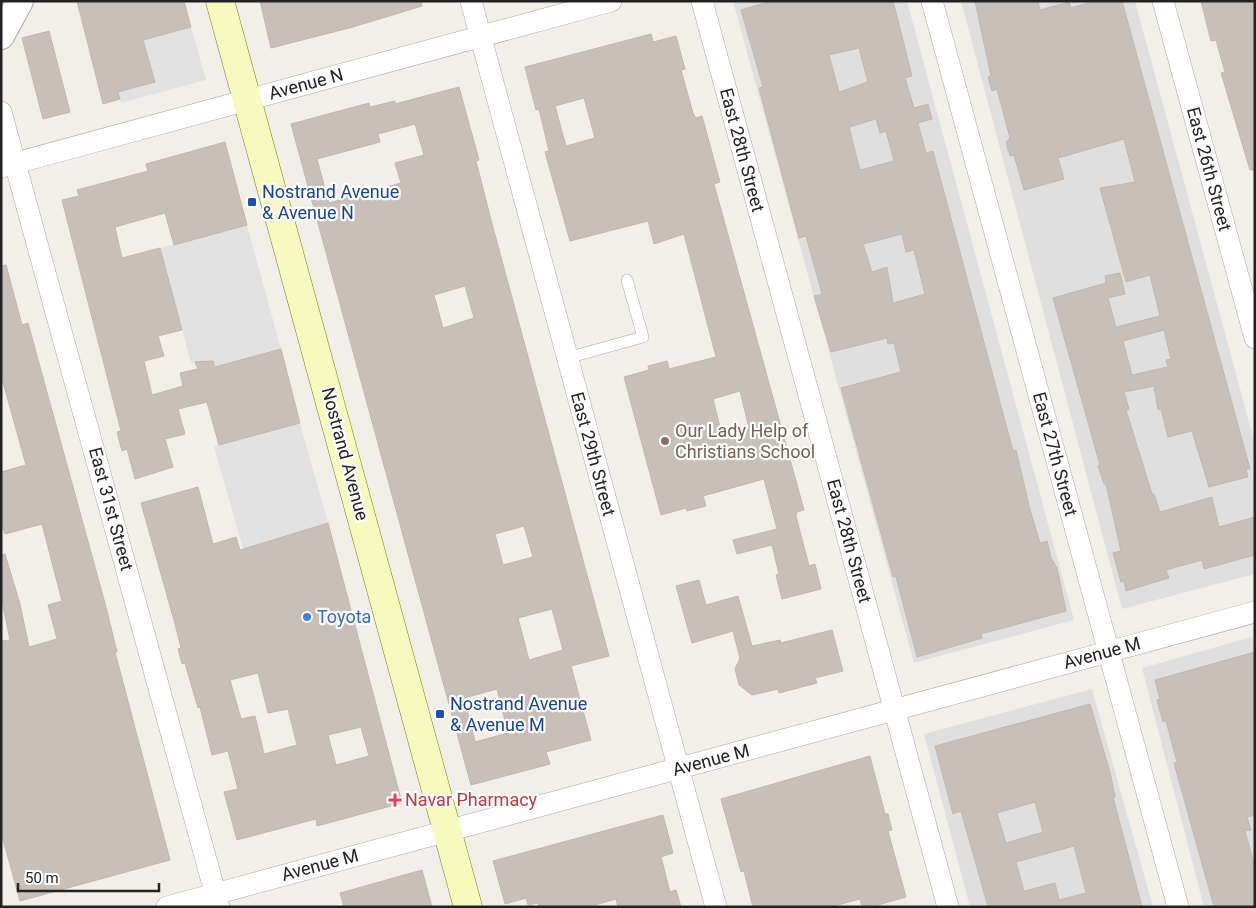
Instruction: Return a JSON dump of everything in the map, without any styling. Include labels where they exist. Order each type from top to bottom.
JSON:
[{"type":"main road","name":"Nostrand Avenue","points":[[220,1],[468,907]]},
{"type":"street","points":[[1,36],[20,1]]},
{"type":"street","name":"East 29th Street","points":[[471,1],[716,907]]},
{"type":"street","name":"Avenue N","points":[[9,165],[611,1]]},
{"type":"street","name":"East 28th Street","points":[[702,1],[948,907]]},
{"type":"street","name":"East 27th Street","points":[[932,1],[1178,907]]},
{"type":"street","name":"East 26th Street","points":[[1163,1],[1255,338]]},
{"type":"street","name":"East 31st Street","points":[[1,112],[9,165],[217,900]]},
{"type":"street","name":"Avenue M","points":[[167,907],[217,900],[447,831],[1255,612]]},
{"type":"lane","points":[[567,358],[643,337],[627,280]]},
{"type":"shaded area","points":[[733,1],[907,1],[1074,620],[914,663]]},
{"type":"shaded area","points":[[961,1],[1135,1],[1255,444],[1255,574],[1122,609]]},
{"type":"shaded area","points":[[191,27],[206,80],[121,103],[116,84],[155,82],[143,40]]},
{"type":"shaded area","points":[[247,225],[281,349],[215,367],[213,361],[191,363],[160,248]]},
{"type":"shaded area","points":[[300,423],[328,523],[243,549],[214,446]]},
{"type":"shaded area","points":[[1255,636],[1255,907],[1204,907],[1142,668]]},
{"type":"shaded area","points":[[1092,689],[1153,907],[970,907],[924,734]]},
{"type":"building","points":[[77,1],[184,1],[191,27],[143,40],[155,82],[118,92],[120,99],[103,104]]},
{"type":"building","points":[[260,1],[421,1],[422,6],[353,27],[271,48]]},
{"type":"building","points":[[771,1],[893,1],[912,76],[905,78],[914,108],[928,104],[932,119],[918,123],[926,153],[933,151],[1013,451],[1016,450],[1030,510],[1040,543],[1047,541],[1051,558],[1057,568],[1066,611],[981,634],[982,638],[917,657],[896,577],[893,577],[841,388],[901,372],[894,343],[888,344],[887,338],[831,352],[814,296],[822,294],[806,236],[799,238],[759,88],[763,87],[741,10]],"holes":[[[859,48],[868,82],[839,92],[829,55]],[[876,119],[880,133],[886,131],[894,161],[860,170],[849,127]],[[902,234],[906,252],[914,250],[925,294],[893,303],[887,267],[872,272],[863,244]]]},
{"type":"building","points":[[975,1],[1038,1],[1040,10],[1069,2],[1071,8],[1095,1],[1122,1],[1250,469],[1246,470],[1248,477],[1209,487],[1192,431],[1168,437],[1161,409],[1158,410],[1154,386],[1124,392],[1129,409],[1126,410],[1152,494],[1154,494],[1160,512],[1212,497],[1219,527],[1255,517],[1255,555],[1204,569],[1202,560],[1166,570],[1169,578],[1126,591],[1124,581],[1121,582],[1113,553],[1121,551],[1106,484],[1104,484],[1098,466],[1100,465],[1053,298],[1106,283],[1105,276],[1120,273],[1125,294],[1108,298],[1116,327],[1160,316],[1150,275],[1126,282],[1100,188],[1135,182],[1124,139],[1058,158],[1064,179],[1024,190],[1014,155],[1010,156],[1006,142],[1010,138],[997,89],[992,91],[988,77],[991,76]],"holes":[[[1164,330],[1171,359],[1166,360],[1168,367],[1132,375],[1123,341]]]},
{"type":"building","points":[[1201,1],[1255,1],[1255,170],[1250,170],[1221,73],[1225,72],[1216,40],[1211,41]]},
{"type":"building","points":[[49,31],[70,112],[43,119],[22,38]]},
{"type":"building","points":[[651,34],[653,42],[676,36],[685,69],[681,70],[693,113],[696,118],[702,116],[720,182],[714,184],[804,510],[797,512],[796,516],[809,566],[815,564],[821,589],[782,599],[776,575],[779,574],[772,545],[737,554],[733,540],[777,529],[764,479],[703,496],[706,506],[687,511],[686,508],[661,515],[624,377],[649,370],[648,366],[667,361],[669,369],[716,357],[684,234],[654,244],[648,221],[570,241],[545,152],[549,151],[539,109],[536,110],[525,67]],"holes":[[[584,98],[595,138],[566,146],[555,106]],[[740,391],[749,428],[722,435],[713,399]]]},
{"type":"building","points":[[459,87],[479,160],[476,161],[491,220],[609,656],[571,666],[591,740],[546,752],[550,764],[471,785],[291,124],[369,103],[370,107],[395,101],[395,104]],"holes":[[[415,124],[424,155],[395,163],[401,183],[329,203],[317,159],[380,142],[378,134]],[[465,286],[474,318],[443,328],[434,295]],[[524,526],[533,557],[503,565],[495,534]],[[552,609],[563,650],[529,660],[518,618]],[[497,689],[508,733],[475,742],[464,698]]]},
{"type":"building","points":[[225,142],[247,225],[174,245],[165,213],[115,227],[122,258],[160,248],[182,330],[158,336],[164,356],[144,361],[152,395],[183,386],[180,373],[198,369],[195,362],[213,361],[215,367],[281,349],[300,423],[219,445],[207,402],[178,409],[185,434],[165,439],[173,467],[135,479],[127,449],[122,451],[117,432],[121,431],[62,200],[79,196],[77,190],[148,171],[146,164]]},
{"type":"building","points":[[6,265],[22,325],[28,323],[106,607],[117,652],[115,652],[170,860],[20,901],[1,832],[1,641],[10,640],[1,596],[1,555],[5,554],[20,604],[29,647],[57,639],[48,605],[62,601],[42,524],[5,534],[1,522],[1,472],[26,465],[1,375],[1,266]]},
{"type":"building","points":[[198,487],[213,544],[236,537],[240,550],[328,523],[402,803],[317,826],[316,819],[237,840],[224,792],[238,789],[228,751],[212,755],[200,707],[198,708],[185,663],[182,664],[178,649],[181,648],[175,624],[141,503]],"holes":[[[258,673],[268,713],[288,709],[297,745],[264,754],[255,716],[241,719],[230,680]],[[361,727],[369,756],[336,765],[328,735]]]},
{"type":"building","points":[[699,580],[706,605],[738,596],[752,646],[780,640],[781,643],[832,630],[843,671],[815,678],[817,683],[779,693],[778,689],[752,695],[739,685],[735,669],[740,658],[733,631],[692,643],[676,586]]},
{"type":"building","points":[[1255,652],[1255,815],[1247,817],[1251,830],[1245,831],[1255,867],[1255,907],[1214,907],[1174,763],[1177,762],[1166,721],[1163,722],[1157,700],[1160,699],[1155,680]]},
{"type":"building","points":[[1090,704],[1110,772],[1115,797],[1113,797],[1142,907],[988,907],[961,811],[953,814],[935,746]],"holes":[[[1035,802],[1043,832],[1006,843],[997,813]],[[1074,846],[1086,893],[1059,900],[1055,883],[1024,891],[1016,862]]]},
{"type":"building","points":[[870,756],[885,814],[888,814],[892,830],[888,831],[906,897],[871,907],[862,907],[860,899],[830,907],[753,907],[744,871],[741,872],[721,799]]},
{"type":"building","points":[[663,815],[673,853],[661,857],[670,892],[676,890],[681,907],[618,907],[616,899],[588,907],[539,907],[538,903],[528,905],[526,898],[505,904],[493,861]]},
{"type":"building","points":[[422,870],[432,907],[344,907],[340,893]]},
{"type":"place","name":"Nostrand Avenue & Avenue N","points":[[252,202]]},
{"type":"place","name":"Our Lady Help of Christians School","points":[[665,441]]},
{"type":"place","name":"Toyota","points":[[307,617]]},
{"type":"place","name":"Nostrand Avenue & Avenue M","points":[[440,714]]},
{"type":"place","name":"Navar Pharmacy","points":[[395,800]]}]
